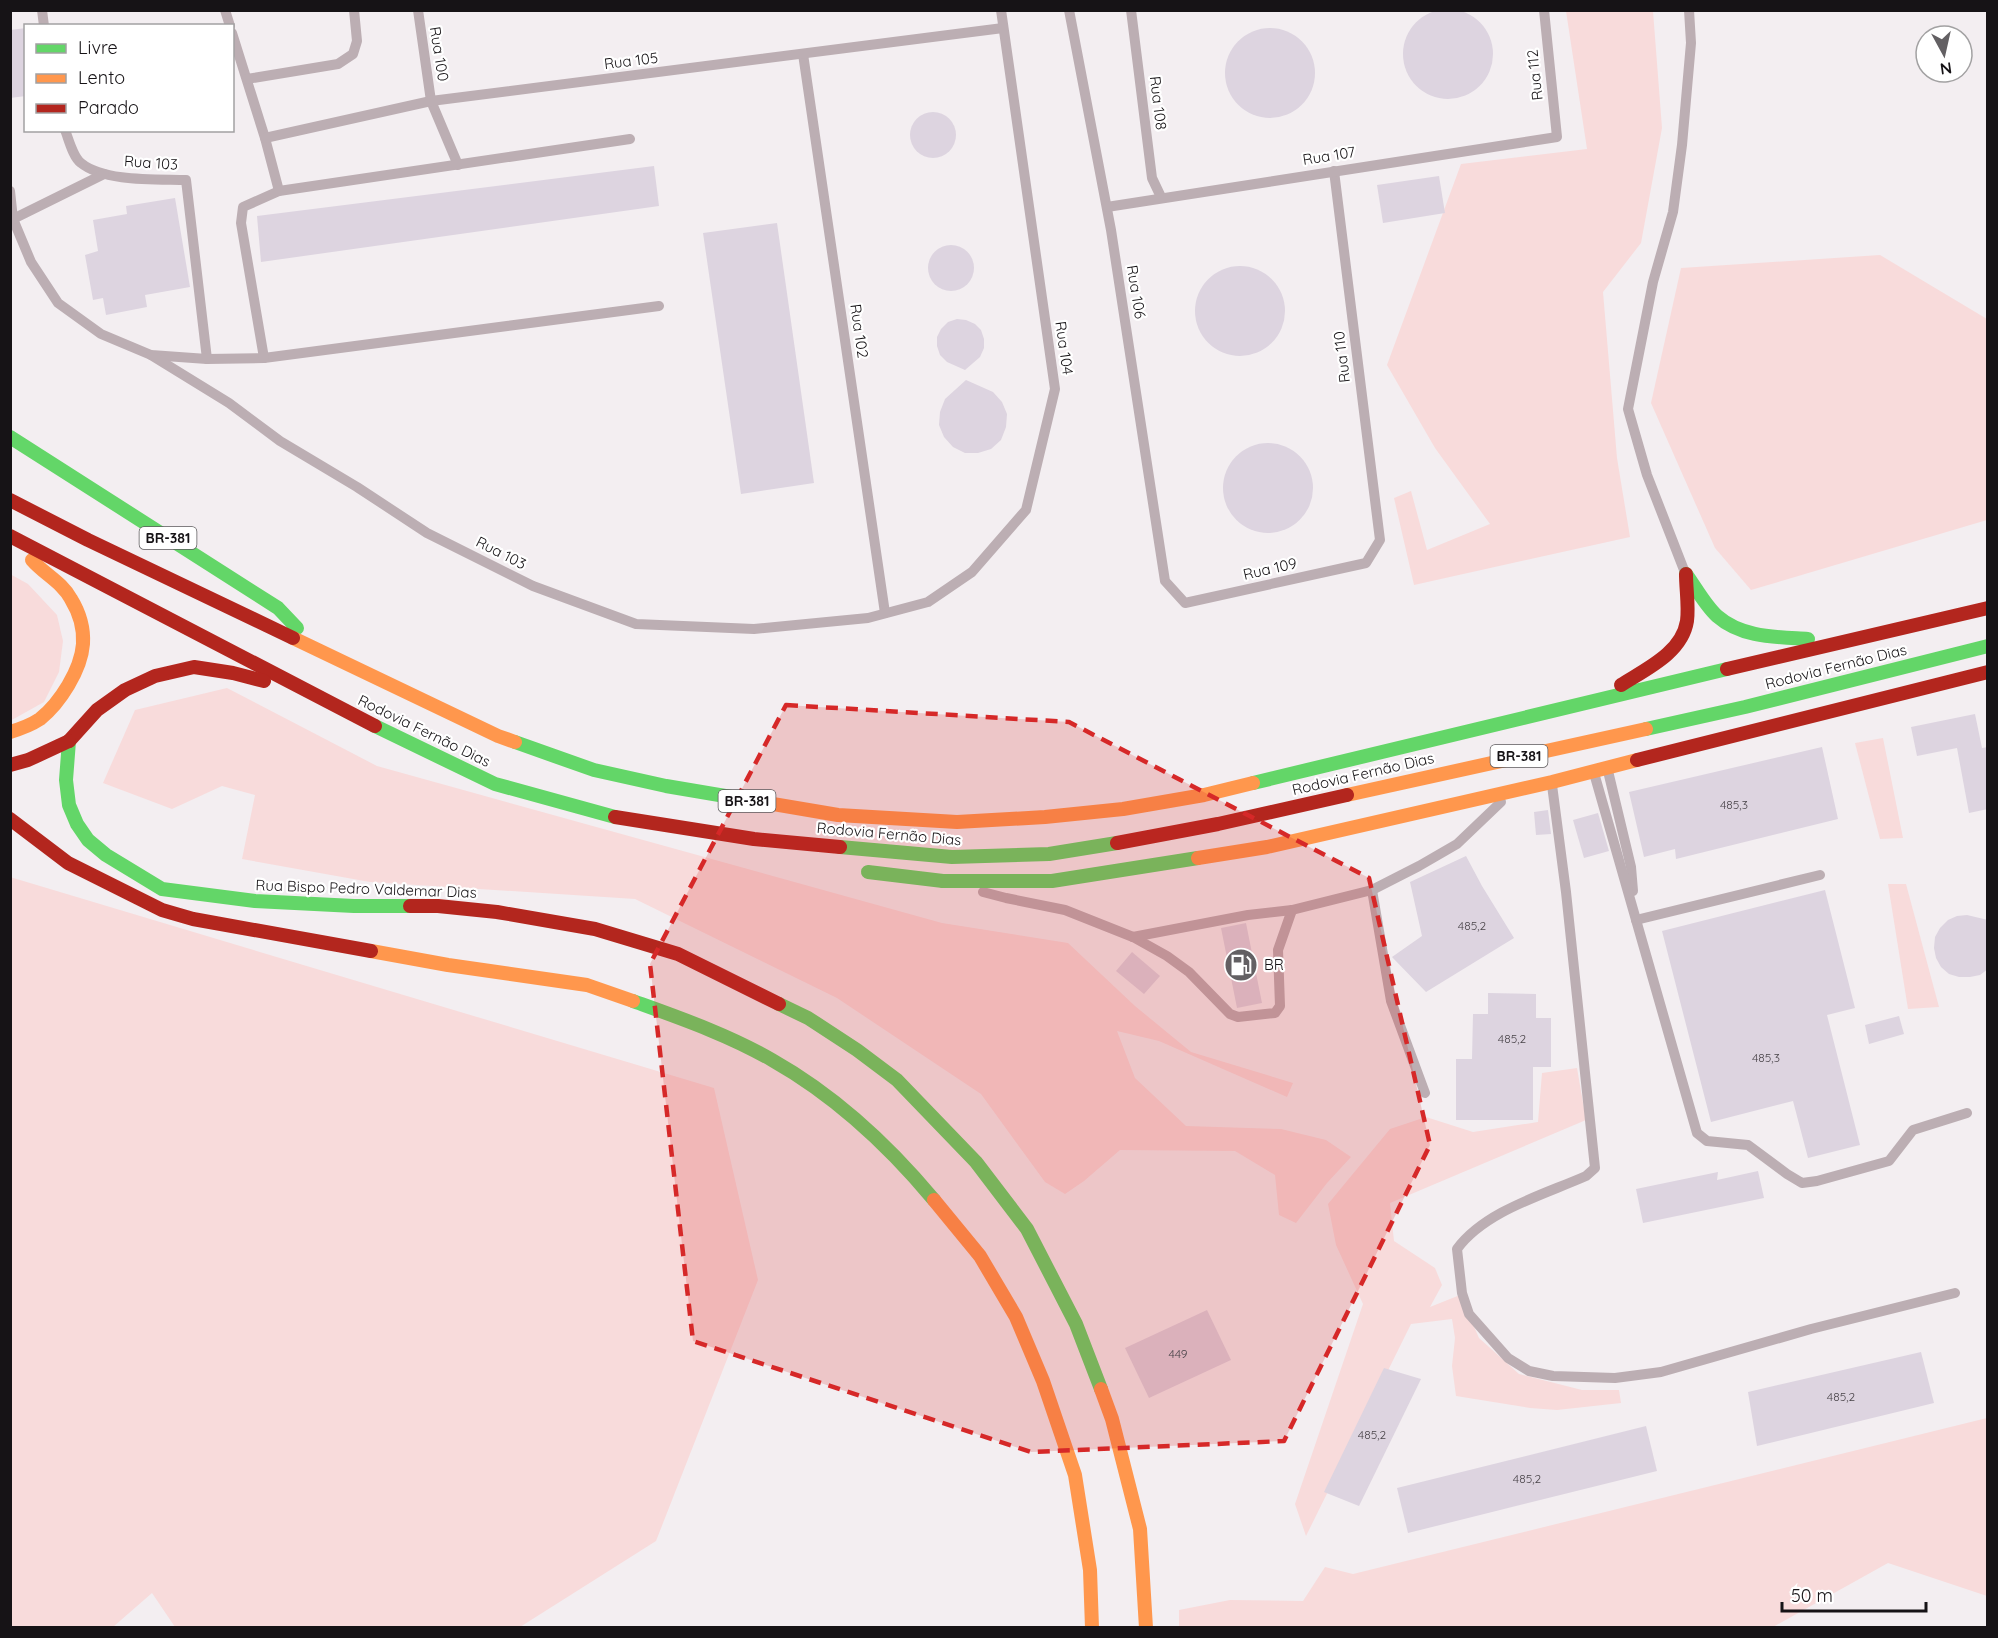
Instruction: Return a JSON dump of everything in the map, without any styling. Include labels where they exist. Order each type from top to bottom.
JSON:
[{"type":"main road","name":"BR-381","points":[[10,437],[278,608],[316,650]]},
{"type":"main road","name":"Rodovia Fernão Dias","points":[[10,500],[88,540],[498,736],[594,770],[666,786],[838,816],[957,822],[1045,817],[1204,795],[1598,699],[1988,608]]},
{"type":"main road","name":"BR-381","points":[[10,732],[43,716],[65,689],[83,645],[81,620],[68,593],[37,567],[13,537]]},
{"type":"main road","name":"Rodovia Fernão Dias","points":[[13,537],[315,695],[495,784],[619,818],[754,839],[952,857],[1048,854],[1218,824],[1744,706],[1988,646]]},
{"type":"main road","name":"BR-381","points":[[1686,574],[1717,616],[1738,630],[1763,637],[1849,640]]},
{"type":"main road","points":[[1598,699],[1657,662],[1680,642],[1687,621],[1686,574]]},
{"type":"main road","name":"BR-381","points":[[69,741],[97,710],[125,690],[155,676],[194,666],[233,673],[315,695]]},
{"type":"main road","name":"BR-381","points":[[856,868],[943,881],[1052,880],[1188,861],[1267,847],[1552,782],[1988,672]]},
{"type":"main road","points":[[10,765],[28,760],[69,741]]},
{"type":"main road","name":"Rua Bispo Pedro Valdemar Dias","points":[[69,741],[66,780],[69,805],[77,824],[88,840],[106,855],[162,890],[255,901],[354,906],[450,907],[497,912],[595,929],[678,954],[808,1018],[897,1080],[976,1162],[1027,1229],[1076,1324],[1112,1419],[1140,1529],[1146,1628]]},
{"type":"main road","points":[[10,819],[68,863],[162,909],[193,918],[349,947],[587,985],[690,1021],[772,1060],[841,1106],[913,1175],[981,1256],[1016,1317],[1043,1381],[1075,1475],[1090,1570],[1092,1628]]},
{"type":"main road","name":"BR-381","points":[[754,839],[822,858]]},
{"type":"lane","points":[[247,80],[338,64],[353,54],[357,41],[354,10]]},
{"type":"lane","name":"Rua 100","points":[[418,10],[431,101],[458,165]]},
{"type":"lane","name":"Rua 104","points":[[885,614],[928,602],[972,572],[1026,510],[1054,389],[1001,10]]},
{"type":"lane","name":"Rua 106","points":[[1069,10],[1107,207],[1165,580]]},
{"type":"lane","name":"Rua 108","points":[[1131,10],[1152,178],[1161,197]]},
{"type":"lane","name":"Rua 112","points":[[1544,10],[1557,137]]},
{"type":"lane","points":[[1686,574],[1647,475],[1628,409],[1653,282],[1673,212],[1682,145],[1691,43],[1689,10]]},
{"type":"lane","name":"Rua 105","points":[[265,138],[431,101],[1003,28]]},
{"type":"lane","points":[[234,39],[279,190]]},
{"type":"lane","name":"Rua 102","points":[[803,54],[885,614]]},
{"type":"lane","name":"Rua 103","points":[[66,132],[81,163],[104,174],[130,178],[186,180],[207,360]]},
{"type":"lane","name":"Rua 107","points":[[1107,207],[1557,137]]},
{"type":"lane","points":[[264,358],[241,223],[243,207],[279,190],[630,139]]},
{"type":"lane","name":"Rua 110","points":[[1334,171],[1380,540]]},
{"type":"lane","points":[[13,219],[104,174]]},
{"type":"lane","name":"Rua 103","points":[[10,191],[13,219],[32,262],[58,303],[102,334],[151,355],[229,403],[280,441],[427,532],[533,586],[636,624],[754,629],[868,618],[885,614]]},
{"type":"lane","name":"Rua 103","points":[[151,355],[207,360],[264,358],[659,306]]},
{"type":"lane","name":"Rua 109","points":[[1165,580],[1185,603],[1366,563],[1380,540]]},
{"type":"lane","points":[[1607,768],[1631,867],[1635,914]]},
{"type":"lane","points":[[1593,771],[1697,1133],[1707,1141],[1748,1145],[1802,1183],[1889,1161],[1913,1131],[1967,1113]]},
{"type":"lane","points":[[1552,782],[1566,891],[1595,1168],[1586,1176],[1498,1214],[1474,1229],[1462,1241],[1456,1249],[1462,1293],[1469,1314],[1508,1358],[1528,1371],[1552,1376],[1615,1378],[1661,1372],[1811,1329],[1955,1293]]},
{"type":"lane","points":[[1133,937],[1248,915],[1292,910],[1372,890],[1457,844],[1513,791]]},
{"type":"lane","points":[[1635,914],[1820,875]]},
{"type":"lane","points":[[943,881],[1006,898],[1065,910],[1133,937],[1167,956],[1189,972],[1230,1014],[1238,1017],[1275,1013],[1280,1006],[1278,950],[1292,910]]},
{"type":"lane","points":[[1372,890],[1391,1001],[1425,1093]]},
{"type":"highlighted area","points":[[786,705],[1069,722],[1369,878],[1430,1145],[1284,1441],[1031,1452],[693,1341],[650,964]]},
{"type":"shaded area","points":[[1566,11],[1653,11],[1662,128],[1641,243],[1603,292],[1617,458],[1630,537],[1414,585],[1394,498],[1411,491],[1427,550],[1490,524],[1435,448],[1387,365],[1461,164],[1587,149]]},
{"type":"shaded area","points":[[1880,255],[1987,319],[1987,520],[1751,590],[1715,548],[1651,403],[1681,268]]},
{"type":"shaded area","points":[[10,574],[28,584],[57,615],[63,641],[59,672],[44,702],[10,721]]},
{"type":"shaded area","points":[[227,688],[377,766],[942,923],[1068,943],[1135,1006],[1191,1052],[1293,1083],[1287,1097],[1159,1041],[1117,1031],[1135,1078],[1186,1126],[1281,1129],[1326,1140],[1351,1157],[1296,1223],[1279,1215],[1275,1175],[1235,1151],[1120,1150],[1065,1194],[1045,1182],[981,1094],[837,998],[635,899],[370,882],[242,859],[255,795],[222,786],[172,809],[103,783],[135,710]]},
{"type":"shaded area","points":[[1883,738],[1903,838],[1880,839],[1855,743]]},
{"type":"shaded area","points":[[10,877],[714,1088],[758,1280],[656,1541],[520,1627],[175,1627],[152,1593],[113,1627],[11,1627]]},
{"type":"shaded area","points":[[1888,884],[1906,884],[1939,1007],[1908,1009]]},
{"type":"shaded area","points":[[1577,1068],[1586,1120],[1390,1203],[1394,1241],[1435,1268],[1442,1285],[1430,1307],[1460,1295],[1479,1338],[1519,1374],[1582,1390],[1619,1390],[1621,1403],[1557,1410],[1456,1396],[1452,1366],[1455,1338],[1452,1319],[1411,1324],[1306,1536],[1295,1504],[1363,1304],[1336,1245],[1328,1204],[1390,1129],[1426,1117],[1473,1132],[1538,1122],[1542,1073]]},
{"type":"shaded area","points":[[1987,1418],[1987,1596],[1888,1563],[1773,1627],[1179,1627],[1179,1610],[1230,1600],[1303,1601],[1325,1567],[1353,1574]]},
{"type":"building","points":[[1448,9],[1465,12],[1480,22],[1490,37],[1493,54],[1490,71],[1480,86],[1465,96],[1448,99],[1431,96],[1416,86],[1406,71],[1403,54],[1406,37],[1416,22],[1431,12]]},
{"type":"building","points":[[24,28],[24,96],[10,98],[10,30]]},
{"type":"building","points":[[1270,28],[1287,31],[1302,41],[1312,56],[1315,73],[1312,90],[1302,105],[1287,115],[1270,118],[1253,115],[1238,105],[1228,90],[1225,73],[1228,56],[1238,41],[1253,31]]},
{"type":"building","points":[[933,112],[942,113],[950,118],[955,126],[955,144],[950,152],[942,157],[933,158],[924,157],[916,152],[911,144],[910,135],[911,126],[916,118],[924,113]]},
{"type":"building","points":[[654,166],[659,206],[261,262],[257,216]]},
{"type":"building","points":[[1439,176],[1445,213],[1383,223],[1377,185]]},
{"type":"building","points":[[175,198],[190,287],[145,295],[147,307],[106,315],[103,298],[93,300],[85,255],[98,251],[93,220],[127,214],[126,206]]},
{"type":"building","points":[[777,223],[814,483],[741,494],[703,233]]},
{"type":"building","points":[[956,245],[968,251],[973,259],[973,277],[968,285],[960,290],[946,291],[934,285],[929,277],[928,263],[934,251],[942,246]]},
{"type":"building","points":[[1240,266],[1257,269],[1272,279],[1282,294],[1285,311],[1282,328],[1272,343],[1257,353],[1240,356],[1223,353],[1208,343],[1198,328],[1195,311],[1198,294],[1208,279],[1223,269]]},
{"type":"building","points":[[957,319],[975,324],[981,330],[984,339],[984,348],[980,357],[965,370],[947,362],[940,355],[937,346],[937,337],[941,329],[948,322]]},
{"type":"building","points":[[966,380],[993,392],[1002,402],[1007,414],[1006,427],[1001,440],[991,449],[978,453],[965,453],[953,447],[944,437],[939,425],[940,412],[945,399]]},
{"type":"building","points":[[1259,443],[1277,443],[1293,450],[1306,463],[1313,479],[1313,497],[1306,513],[1293,526],[1277,533],[1259,533],[1243,526],[1230,513],[1223,497],[1223,479],[1230,463],[1243,450]]},
{"type":"building","points":[[1975,714],[1982,748],[1988,747],[1988,809],[1969,813],[1957,748],[1917,756],[1911,727]]},
{"type":"building","points":[[1822,747],[1838,819],[1676,859],[1675,849],[1644,857],[1629,792]]},
{"type":"building","points":[[1548,810],[1551,834],[1536,835],[1534,812]]},
{"type":"building","points":[[1598,813],[1609,851],[1584,858],[1573,820]]},
{"type":"building","points":[[1466,856],[1514,938],[1426,992],[1392,957],[1422,936],[1410,882]]},
{"type":"building","points":[[1825,890],[1855,1008],[1827,1015],[1860,1145],[1808,1158],[1793,1101],[1711,1122],[1662,931]]},
{"type":"building","points":[[1967,915],[1988,920],[1988,969],[1980,975],[1959,977],[1949,974],[1941,967],[1934,948],[1935,937],[1948,920]]},
{"type":"building","name":"BR","points":[[1246,923],[1262,1003],[1237,1008],[1221,928]]},
{"type":"building","points":[[1132,952],[1160,976],[1144,994],[1116,971]]},
{"type":"building","points":[[1488,993],[1536,994],[1536,1018],[1551,1018],[1551,1067],[1533,1067],[1533,1120],[1456,1120],[1456,1059],[1472,1059],[1473,1014],[1488,1014]]},
{"type":"building","points":[[1899,1016],[1904,1034],[1869,1044],[1865,1025]]},
{"type":"building","points":[[1758,1171],[1764,1198],[1643,1223],[1636,1189],[1718,1172],[1717,1180]]},
{"type":"building","points":[[1207,1310],[1231,1360],[1149,1398],[1125,1348]]},
{"type":"building","points":[[1921,1352],[1934,1403],[1757,1446],[1748,1392]]},
{"type":"building","points":[[1384,1368],[1421,1379],[1359,1506],[1324,1492]]},
{"type":"building","points":[[1646,1426],[1657,1471],[1408,1533],[1397,1488]]},
{"type":"traffic: fast","points":[[10,437],[278,608],[297,628]]},
{"type":"traffic: fast","points":[[1686,574],[1708,607],[1737,629],[1760,635],[1808,639]]},
{"type":"traffic: fast","points":[[1646,729],[1745,707],[1988,646]]},
{"type":"traffic: fast","points":[[1253,783],[1727,669]]},
{"type":"traffic: fast","points":[[375,726],[495,784],[615,817]]},
{"type":"traffic: fast","points":[[69,741],[66,780],[69,805],[77,824],[88,840],[106,855],[162,889],[255,901],[354,906],[410,906]]},
{"type":"traffic: fast","points":[[515,742],[594,770],[666,786],[737,798]]},
{"type":"traffic: fast","points":[[840,847],[952,857],[1049,854],[1117,843]]},
{"type":"traffic: fast","points":[[943,881],[1052,881],[1198,858]]},
{"type":"traffic: fast","points":[[868,872],[943,881]]},
{"type":"traffic: fast","points":[[633,1001],[722,1035],[756,1051],[795,1074],[839,1105],[879,1141],[934,1200]]},
{"type":"traffic: fast","points":[[779,1004],[808,1018],[897,1080],[976,1162],[1027,1229],[1076,1324],[1101,1389]]},
{"type":"traffic: slow","points":[[10,732],[37,721],[55,704],[74,675],[83,644],[80,620],[71,599],[63,588],[32,560]]},
{"type":"traffic: slow","points":[[293,638],[515,742]]},
{"type":"traffic: slow","points":[[1347,795],[1646,729]]},
{"type":"traffic: slow","points":[[1198,858],[1267,847],[1552,782],[1637,760]]},
{"type":"traffic: slow","points":[[737,798],[838,815],[957,822],[1045,817],[1123,809],[1204,795],[1253,783]]},
{"type":"traffic: slow","points":[[371,951],[448,965],[587,985],[633,1001]]},
{"type":"traffic: slow","points":[[934,1200],[980,1256],[1016,1317],[1043,1381],[1075,1475],[1090,1570],[1092,1628]]},
{"type":"traffic: slow","points":[[1101,1389],[1112,1419],[1140,1529],[1146,1628]]},
{"type":"traffic: jam","points":[[10,500],[293,638]]},
{"type":"traffic: jam","points":[[10,536],[375,726]]},
{"type":"traffic: jam","points":[[1621,685],[1662,659],[1671,651],[1684,632],[1688,604],[1686,574]]},
{"type":"traffic: jam","points":[[1727,669],[1988,608]]},
{"type":"traffic: jam","points":[[69,741],[97,710],[125,690],[155,676],[194,667],[264,681]]},
{"type":"traffic: jam","points":[[1637,760],[1988,672]]},
{"type":"traffic: jam","points":[[10,765],[28,760],[69,741]]},
{"type":"traffic: jam","points":[[1117,843],[1218,824],[1347,795]]},
{"type":"traffic: jam","points":[[615,817],[754,839],[840,847]]},
{"type":"traffic: jam","points":[[10,819],[68,863],[162,910],[193,919],[371,951]]},
{"type":"traffic: jam","points":[[410,906],[438,906],[497,912],[595,929],[678,954],[779,1004]]},
{"type":"place","name":"BR","points":[[1241,965]]}]
